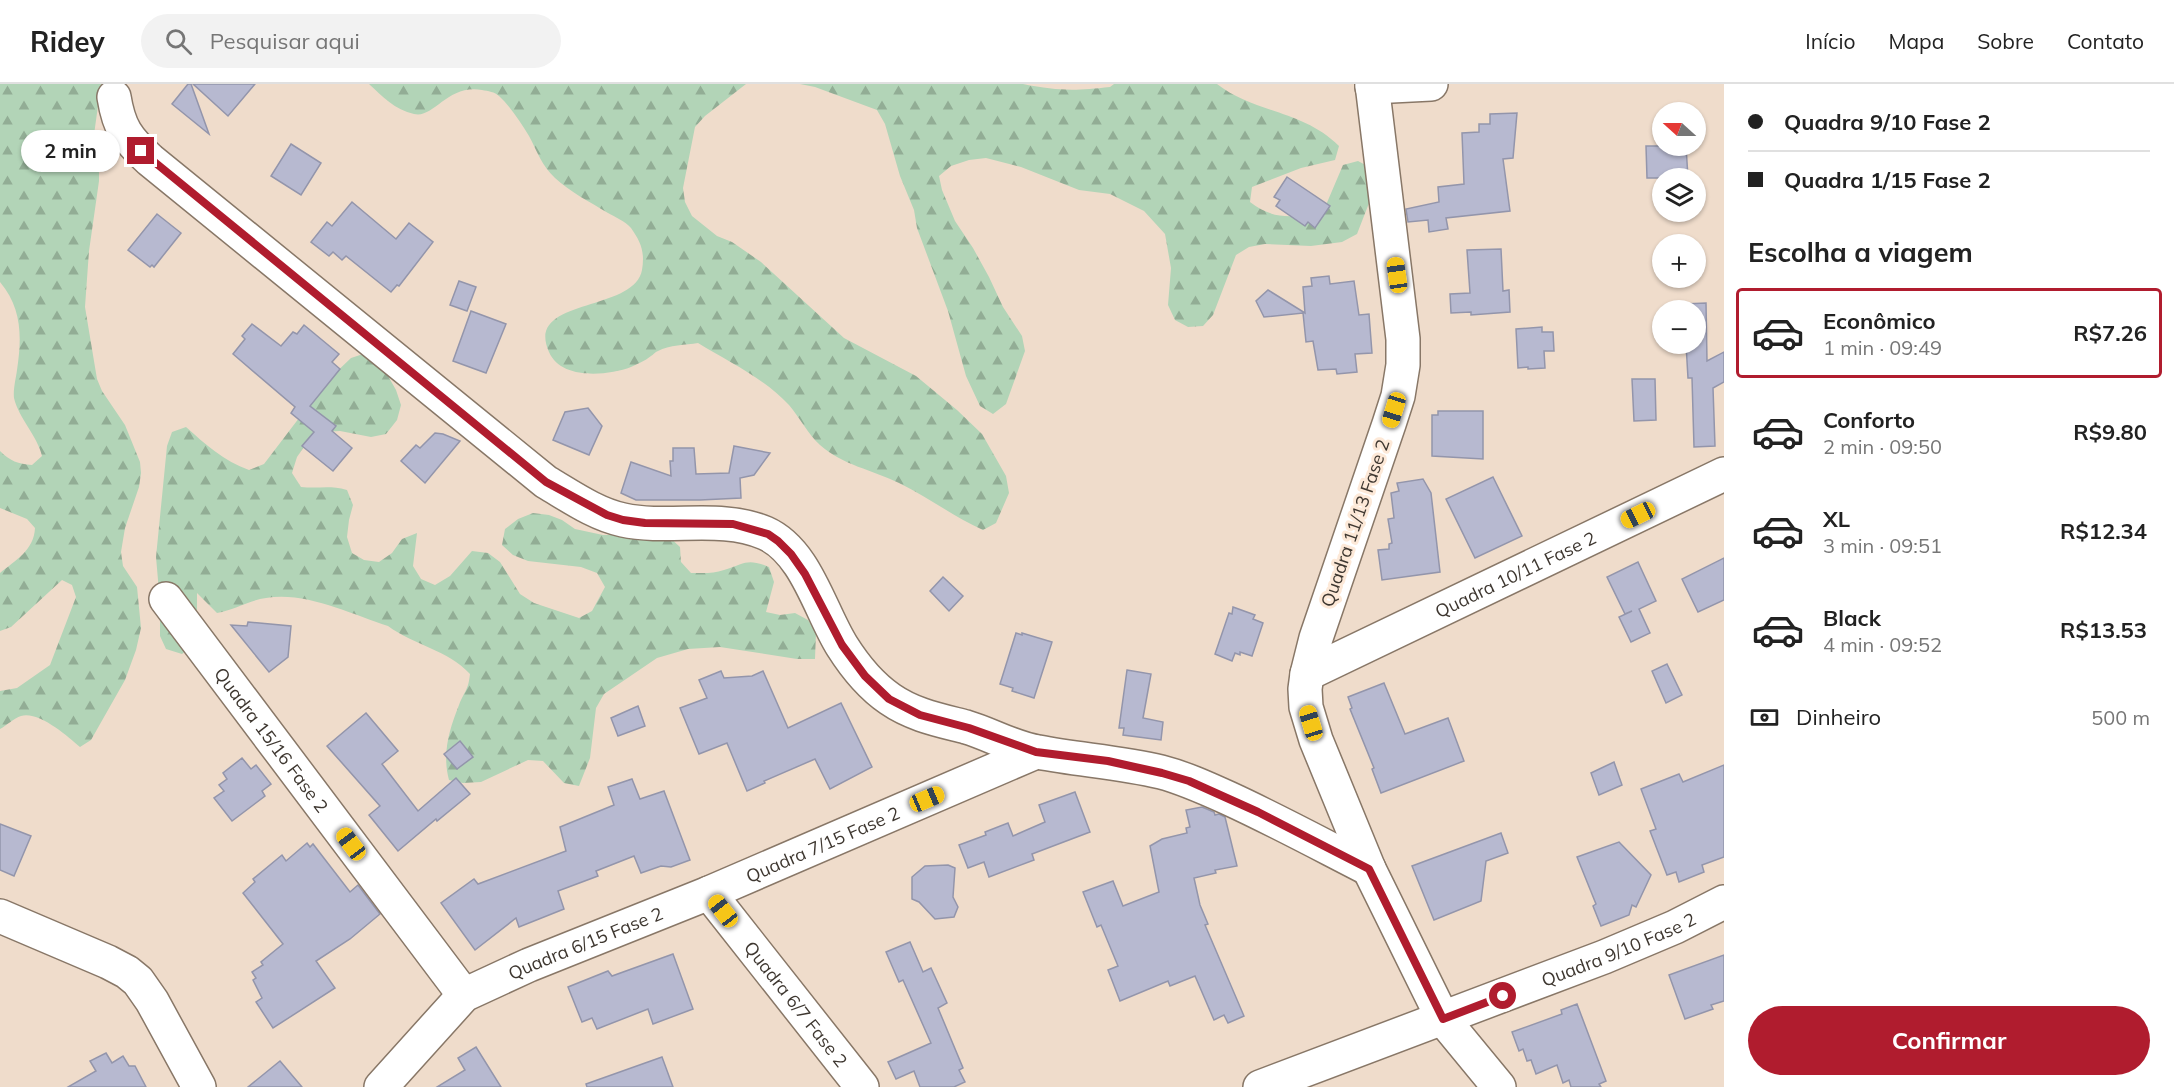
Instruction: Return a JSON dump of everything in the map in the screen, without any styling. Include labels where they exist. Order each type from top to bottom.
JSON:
[{"type":"street","points":[[1372,85],[1431,84]]},
{"type":"street","name":"Quadra 11/13 Fase 2","points":[[1372,85],[1400,298],[1403,365],[1392,415],[1316,638],[1307,674],[1306,707],[1369,869],[1443,1019],[1499,1087]]},
{"type":"street","points":[[114,97],[120,126],[130,142],[546,482],[607,515],[623,520],[645,523],[733,524],[768,534],[778,541],[791,554],[805,574],[842,645],[865,676],[889,699],[920,715],[969,728],[1036,752],[1108,761],[1189,781],[1258,812],[1369,869]]},
{"type":"street","name":"Quadra 10/11 Fase 2","points":[[1307,674],[1724,474]]},
{"type":"street","name":"Quadra 15/16 Fase 2","points":[[166,599],[464,995]]},
{"type":"street","name":"Quadra 7/15 Fase 2","points":[[709,893],[1036,752]]},
{"type":"street","name":"Quadra 6/15 Fase 2","points":[[464,995],[529,965],[709,893]]},
{"type":"street","name":"Quadra 6/7 Fase 2","points":[[709,893],[862,1087]]},
{"type":"street","name":"Quadra 9/10 Fase 2","points":[[1260,1087],[1604,957],[1675,927],[1724,902]]},
{"type":"street","points":[[0,916],[127,972],[138,981],[152,1001],[199,1087]]},
{"type":"street","points":[[381,1087],[464,995]]},
{"type":"green space","points":[[0,84],[101,84],[93,142],[99,168],[99,181],[89,251],[85,307],[97,379],[102,391],[125,425],[140,462],[139,487],[125,528],[121,552],[123,566],[137,587],[141,628],[125,680],[91,740],[80,747],[44,721],[28,715],[16,718],[0,729],[0,691],[17,688],[50,665],[76,597],[72,585],[62,580],[11,627],[0,631],[0,573],[28,548],[35,528],[27,519],[0,508],[0,451],[11,460],[27,465],[32,465],[42,456],[14,398],[20,346],[19,323],[13,302],[0,282]]},
{"type":"green space","points":[[369,84],[746,84],[705,116],[695,127],[683,188],[685,202],[692,216],[717,236],[732,242],[761,262],[844,338],[916,376],[982,434],[1006,476],[1009,493],[996,523],[983,530],[889,478],[838,458],[816,441],[779,395],[746,371],[698,343],[662,349],[631,367],[598,374],[574,371],[555,361],[549,352],[545,334],[552,322],[565,313],[621,293],[635,284],[642,270],[643,258],[640,243],[631,228],[555,178],[543,163],[515,115],[496,94],[482,90],[459,92],[428,112],[414,114],[395,106]]},
{"type":"green space","points":[[800,84],[1023,84],[1076,90],[1110,87],[1114,84],[1217,84],[1231,94],[1310,125],[1339,146],[1335,160],[1301,168],[1252,187],[1250,202],[1276,215],[1294,216],[1323,212],[1343,165],[1358,161],[1371,168],[1371,198],[1357,234],[1342,242],[1311,246],[1265,244],[1249,247],[1236,255],[1213,315],[1203,326],[1188,327],[1175,320],[1168,305],[1171,268],[1165,234],[1144,211],[1110,194],[1079,190],[1021,167],[986,158],[969,160],[951,166],[939,176],[942,190],[955,221],[973,248],[1003,307],[1022,336],[1025,351],[1006,404],[993,414],[980,406],[966,376],[948,311],[917,228],[914,210],[900,176],[885,124],[877,110],[815,87]]},
{"type":"green space","points":[[366,353],[379,360],[396,390],[401,405],[397,420],[386,434],[371,437],[340,431],[322,432],[308,441],[297,457],[292,473],[301,487],[347,490],[353,505],[347,537],[352,553],[364,560],[379,562],[392,553],[402,539],[417,533],[413,566],[421,579],[435,585],[450,576],[472,551],[488,553],[500,562],[520,594],[534,603],[579,618],[592,611],[605,587],[597,573],[581,567],[528,561],[513,555],[502,545],[505,529],[518,519],[533,513],[549,515],[575,529],[603,535],[667,535],[680,547],[681,562],[691,573],[716,572],[751,562],[769,567],[774,582],[766,612],[780,615],[795,613],[808,620],[816,632],[815,659],[797,659],[720,647],[688,649],[657,658],[604,694],[596,708],[590,758],[579,786],[564,783],[543,761],[528,760],[481,782],[463,783],[449,780],[446,751],[455,714],[470,674],[452,659],[388,626],[343,610],[312,601],[281,597],[260,599],[217,613],[197,593],[197,627],[193,644],[182,654],[166,649],[160,636],[156,557],[167,446],[172,432],[186,427],[223,457],[249,470],[264,464],[328,380],[351,358]]},
{"type":"building","points":[[188,84],[191,84],[209,134],[172,104]]},
{"type":"building","points":[[193,84],[255,84],[228,116]]},
{"type":"building","points":[[1517,113],[1513,158],[1503,159],[1510,211],[1446,218],[1448,229],[1429,232],[1428,220],[1408,222],[1406,209],[1439,202],[1438,187],[1464,184],[1462,133],[1479,132],[1479,124],[1490,124],[1490,114]]},
{"type":"building","points":[[291,144],[321,163],[301,195],[271,176]]},
{"type":"building","points":[[1646,146],[1652,146],[1652,156],[1687,156],[1687,168],[1652,168],[1652,178],[1647,178]]},
{"type":"building","points":[[1287,177],[1330,206],[1315,228],[1308,222],[1305,226],[1276,206],[1280,200],[1274,197]]},
{"type":"building","points":[[352,202],[396,239],[409,223],[433,242],[399,286],[397,285],[391,292],[346,256],[342,260],[333,252],[329,256],[311,242],[327,222],[332,226]]},
{"type":"building","points":[[157,214],[181,233],[154,267],[152,265],[150,267],[128,250]]},
{"type":"building","points":[[1501,249],[1503,291],[1509,290],[1510,312],[1471,315],[1471,312],[1451,313],[1450,294],[1470,293],[1467,250]]},
{"type":"building","points":[[1329,276],[1330,284],[1354,281],[1359,315],[1369,314],[1372,353],[1355,354],[1357,372],[1337,374],[1336,369],[1318,370],[1313,341],[1306,342],[1303,313],[1264,317],[1256,301],[1268,290],[1305,313],[1303,287],[1312,286],[1311,278]]},
{"type":"building","points":[[459,281],[476,287],[467,311],[450,305]]},
{"type":"building","points":[[1706,303],[1707,361],[1724,352],[1724,382],[1713,388],[1715,446],[1694,447],[1692,378],[1688,378],[1687,354],[1706,354]]},
{"type":"building","points":[[471,311],[506,324],[486,373],[453,361]]},
{"type":"building","points":[[252,324],[281,346],[293,332],[297,334],[304,325],[339,354],[332,362],[340,369],[310,406],[336,426],[332,431],[352,448],[333,471],[302,446],[314,432],[291,413],[295,407],[233,354],[245,339],[242,336]]},
{"type":"building","points":[[1542,327],[1542,332],[1553,332],[1554,351],[1544,351],[1545,368],[1518,368],[1516,329]]},
{"type":"building","points":[[1632,379],[1655,379],[1656,420],[1634,421]]},
{"type":"building","points":[[588,408],[602,426],[589,455],[553,440],[565,412]]},
{"type":"building","points":[[1438,411],[1483,411],[1483,459],[1432,456],[1432,415],[1438,415]]},
{"type":"building","points":[[435,433],[460,441],[425,483],[401,461],[416,445],[420,448]]},
{"type":"building","points":[[734,446],[770,453],[754,475],[740,478],[741,498],[636,500],[621,493],[631,462],[671,476],[670,461],[673,461],[673,448],[694,448],[696,474],[729,473]]},
{"type":"building","points":[[1493,477],[1522,536],[1475,558],[1446,499]]},
{"type":"building","points":[[1423,479],[1431,493],[1440,572],[1382,580],[1378,550],[1389,549],[1389,544],[1392,543],[1388,519],[1394,518],[1391,493],[1399,491],[1397,483]]},
{"type":"building","points":[[1724,558],[1724,600],[1698,612],[1682,579]]},
{"type":"building","points":[[1638,562],[1656,601],[1639,609],[1650,633],[1631,642],[1619,617],[1632,611],[1625,614],[1607,577]]},
{"type":"building","points":[[943,577],[963,596],[949,611],[930,591]]},
{"type":"building","points":[[1233,607],[1255,615],[1253,619],[1263,623],[1252,656],[1240,652],[1240,655],[1235,653],[1232,661],[1215,654]]},
{"type":"building","points":[[248,622],[291,626],[288,657],[269,672],[231,625],[247,626]]},
{"type":"building","points":[[1016,633],[1052,642],[1034,698],[1012,691],[1013,688],[1000,684]]},
{"type":"building","points":[[1667,664],[1682,695],[1666,703],[1652,671]]},
{"type":"building","points":[[1127,670],[1151,674],[1143,718],[1163,722],[1161,740],[1123,735],[1124,728],[1119,728]]},
{"type":"building","points":[[721,671],[724,678],[752,676],[763,671],[788,728],[841,703],[872,767],[830,789],[815,759],[764,781],[765,783],[747,791],[727,743],[699,754],[680,708],[707,698],[699,680]]},
{"type":"building","points":[[1384,683],[1405,734],[1448,718],[1464,761],[1381,793],[1372,769],[1374,768],[1350,709],[1352,708],[1348,697]]},
{"type":"building","points":[[638,706],[645,726],[618,736],[611,718]]},
{"type":"building","points":[[366,713],[398,751],[382,764],[418,811],[456,778],[470,794],[398,851],[369,815],[380,806],[327,746]]},
{"type":"building","points":[[460,741],[473,757],[457,769],[444,754]]},
{"type":"building","points":[[242,758],[251,769],[256,765],[271,784],[262,791],[265,796],[232,821],[214,798],[224,791],[219,785],[227,779],[223,773]]},
{"type":"building","points":[[1614,762],[1622,785],[1599,795],[1591,773]]},
{"type":"building","points":[[1724,765],[1724,857],[1702,865],[1704,872],[1679,882],[1676,872],[1667,875],[1650,831],[1656,829],[1641,789],[1679,774],[1683,782]]},
{"type":"building","points":[[632,779],[640,799],[664,791],[690,860],[671,867],[661,866],[641,873],[634,856],[596,871],[598,876],[558,891],[564,909],[519,927],[516,918],[475,950],[441,903],[474,879],[478,884],[566,851],[560,827],[614,805],[608,787]]},
{"type":"building","points":[[1075,792],[1090,832],[1032,854],[1034,860],[989,877],[984,862],[968,868],[959,845],[986,835],[985,832],[1008,823],[1013,836],[1045,822],[1039,805]]},
{"type":"building","points":[[1202,807],[1214,812],[1215,815],[1225,817],[1237,866],[1215,870],[1216,873],[1194,878],[1200,905],[1208,924],[1205,925],[1244,1016],[1228,1023],[1224,1015],[1214,1020],[1195,976],[1170,986],[1168,981],[1120,1001],[1108,970],[1118,966],[1101,925],[1097,927],[1083,892],[1113,881],[1123,906],[1159,892],[1150,846],[1162,839],[1187,833],[1186,828],[1190,827],[1186,810]]},
{"type":"building","points":[[0,824],[31,836],[14,876],[0,870]]},
{"type":"building","points":[[1501,833],[1508,853],[1486,861],[1481,901],[1434,920],[1412,866]]},
{"type":"building","points":[[1619,842],[1651,875],[1636,907],[1632,905],[1629,915],[1601,926],[1593,906],[1596,904],[1577,857]]},
{"type":"building","points":[[307,843],[310,847],[313,844],[350,892],[358,885],[380,914],[350,939],[316,961],[335,988],[273,1028],[256,1002],[262,998],[253,980],[256,978],[252,972],[263,965],[261,962],[283,944],[243,893],[255,882],[253,879],[282,855],[286,861]]},
{"type":"building","points":[[948,865],[955,868],[953,897],[958,907],[954,917],[935,919],[919,902],[912,899],[912,877],[925,866]]},
{"type":"building","points":[[910,942],[923,972],[931,968],[947,1003],[938,1008],[963,1068],[959,1070],[965,1082],[954,1087],[920,1087],[914,1071],[896,1079],[888,1062],[931,1043],[903,980],[899,982],[886,952]]},
{"type":"building","points":[[673,954],[693,1009],[653,1024],[648,1009],[597,1029],[592,1018],[582,1022],[568,987],[608,971],[612,976]]},
{"type":"building","points":[[1724,955],[1724,1001],[1711,1005],[1713,1009],[1685,1019],[1669,975]]},
{"type":"building","points":[[1577,1004],[1606,1081],[1599,1084],[1601,1087],[1571,1087],[1569,1080],[1563,1083],[1557,1065],[1536,1074],[1531,1060],[1527,1061],[1523,1049],[1519,1051],[1512,1032],[1562,1014],[1561,1010]]},
{"type":"building","points":[[476,1047],[501,1087],[437,1087],[465,1070],[458,1058]]},
{"type":"building","points":[[106,1053],[112,1063],[123,1056],[129,1066],[135,1066],[146,1087],[68,1087],[96,1071],[90,1061]]},
{"type":"building","points":[[662,1057],[673,1087],[587,1087],[586,1084]]},
{"type":"building","points":[[280,1061],[302,1087],[248,1087]]},
{"type":"route","points":[[141,151],[546,482],[588,506],[623,520],[645,523],[733,524],[768,534],[778,541],[791,554],[805,574],[842,645],[865,676],[889,699],[920,715],[969,728],[1036,752],[1108,761],[1189,781],[1258,812],[1369,869],[1443,1019],[1503,996]]}]
